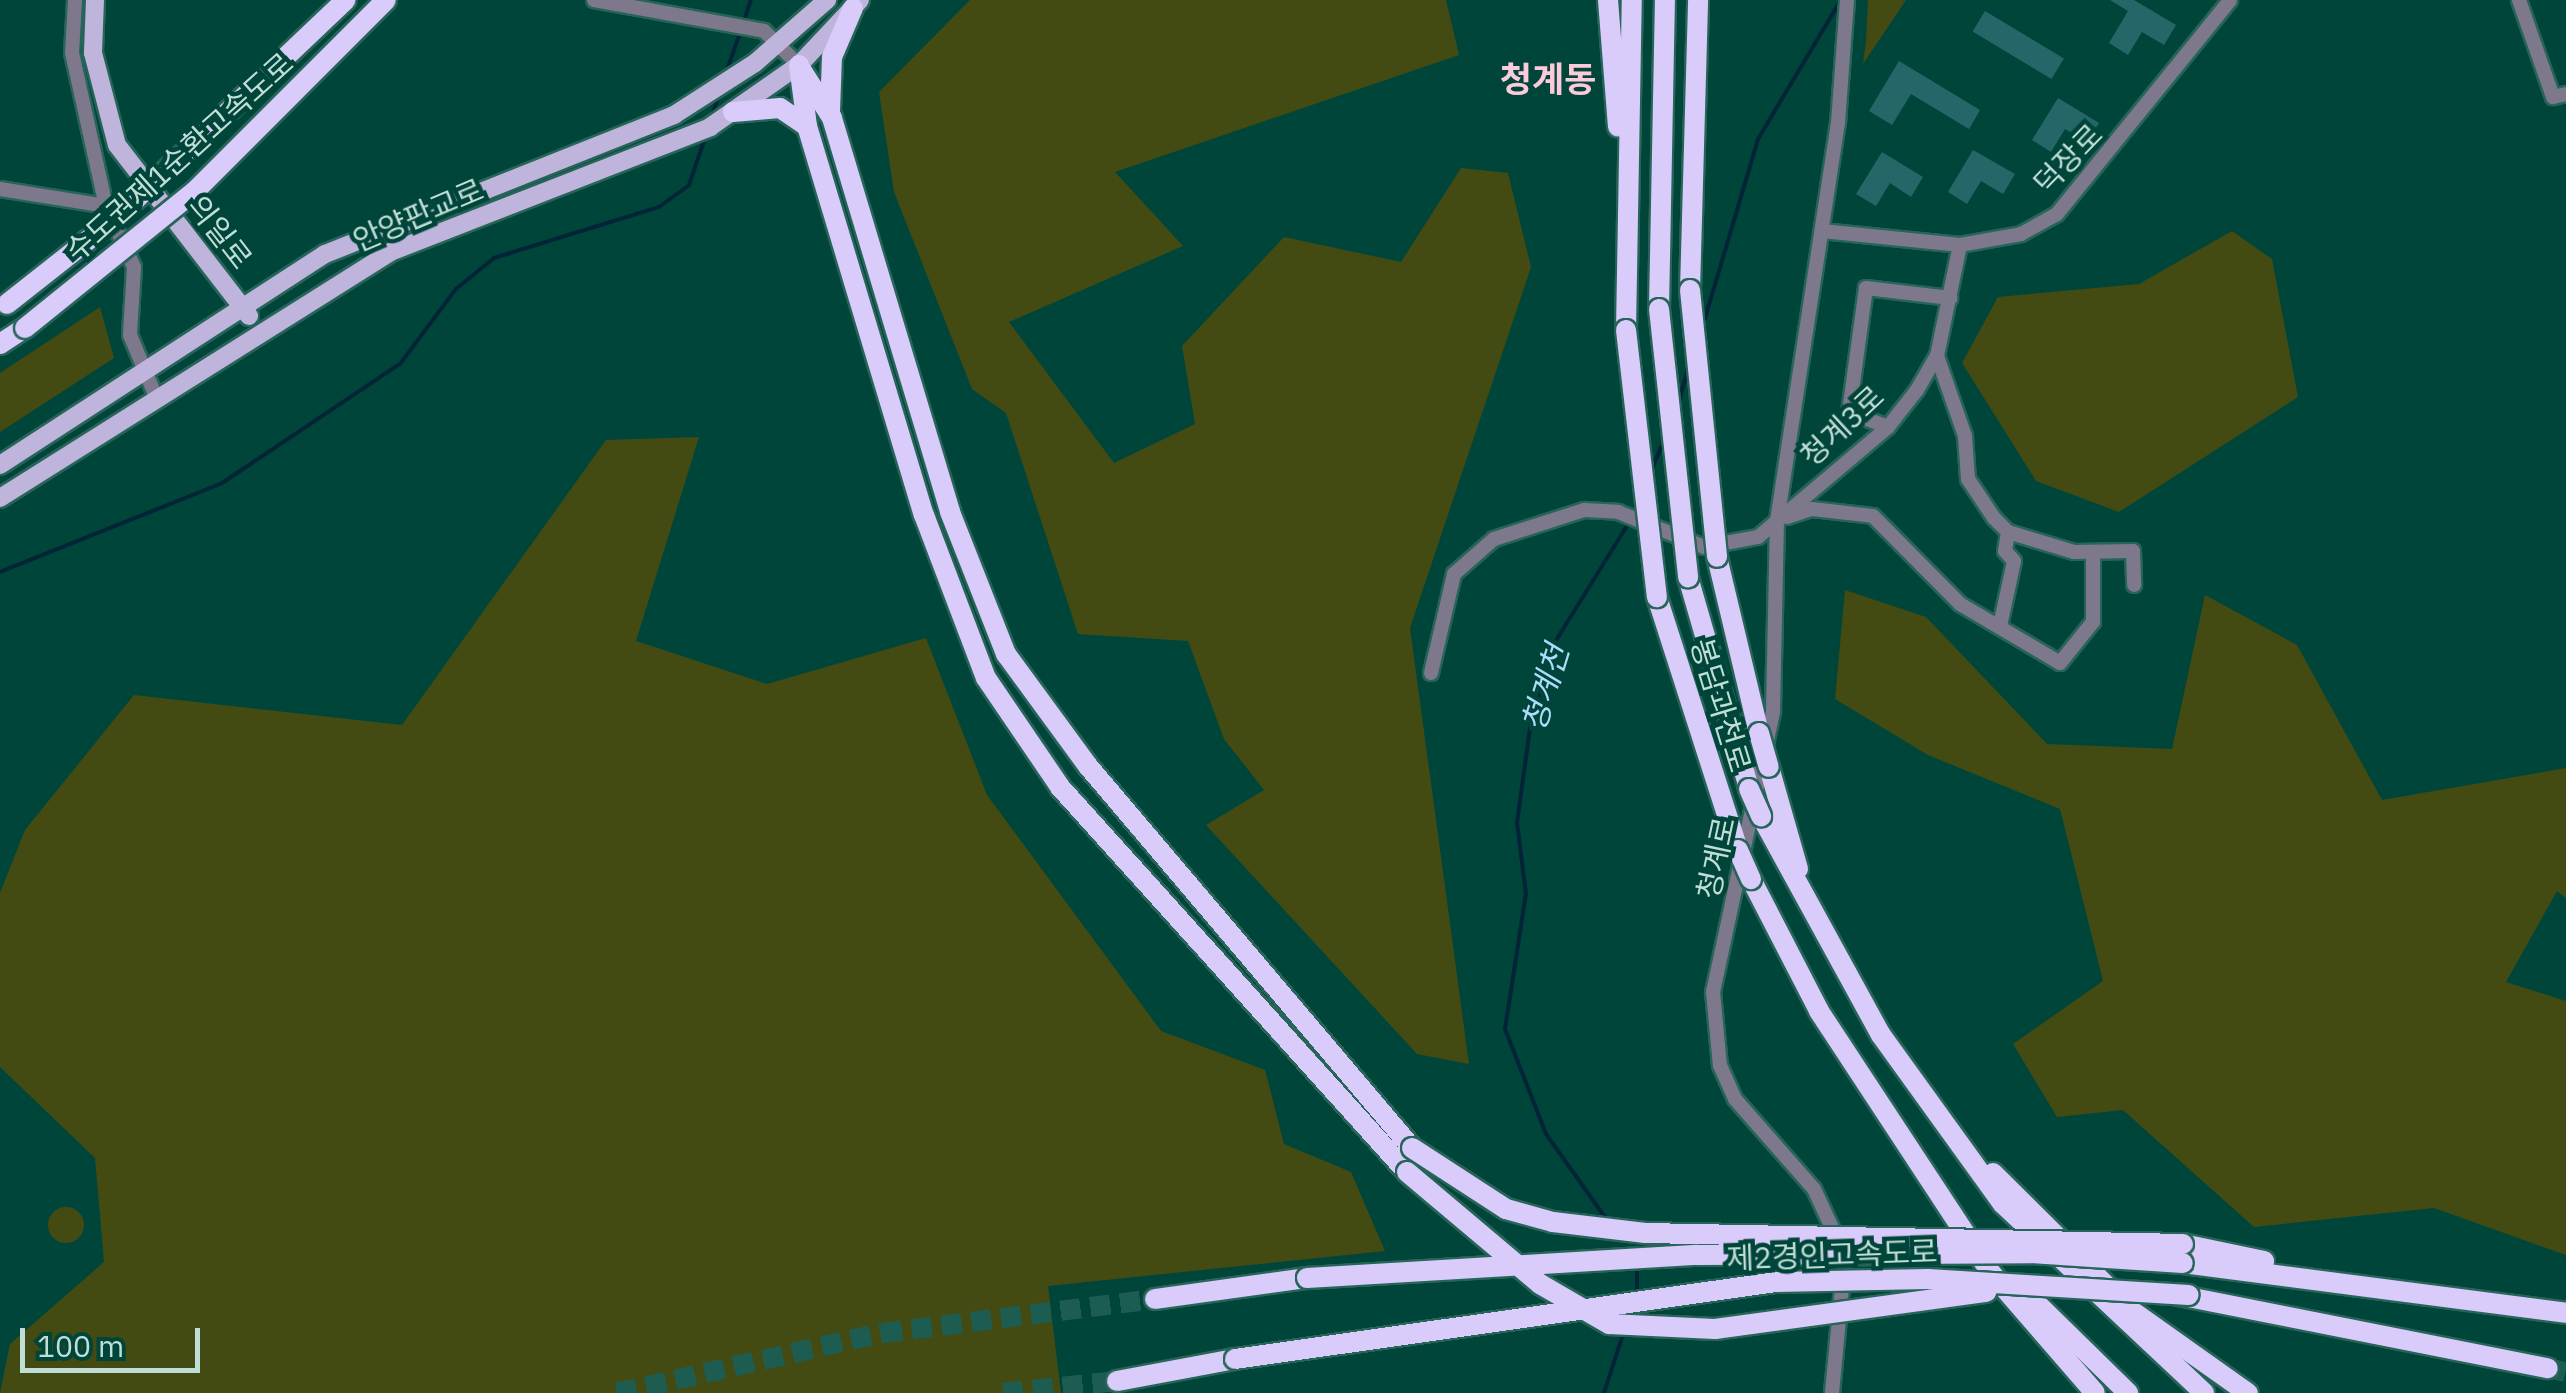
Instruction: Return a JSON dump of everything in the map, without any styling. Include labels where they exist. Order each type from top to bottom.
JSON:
[{"type":"highway","name":"수도권제1순환고속도로","points":[[4,306],[118,218],[346,0]]},
{"type":"highway","name":"수도권제1순환고속도로","points":[[0,344],[197,189],[386,0]]},
{"type":"highway","name":"봉담과천로","points":[[1608,0],[1626,185]]},
{"type":"highway","name":"봉담과천로","points":[[1632,0],[1626,330],[1657,597],[1738,850],[1819,1011],[1992,1274],[2095,1393]]},
{"type":"highway","name":"봉담과천로","points":[[1665,0],[1659,309],[1688,577],[1749,789],[1810,910],[1881,1036],[1971,1153],[2003,1204],[2102,1307],[2204,1393]]},
{"type":"highway","name":"봉담과천로","points":[[1698,0],[1690,290],[1699,445],[1711,552],[1810,910]]},
{"type":"highway","points":[[856,4],[830,67],[832,118],[950,512],[1006,654],[1088,766],[1412,1148],[1483,1196],[1553,1222],[1644,1233],[2183,1254]]},
{"type":"highway","points":[[799,64],[832,118]]},
{"type":"highway","points":[[799,64],[807,126],[924,516],[986,678],[1060,787],[1408,1172],[1540,1284],[1609,1324],[1714,1329],[1984,1292],[2189,1295]]},
{"type":"highway","points":[[728,116],[780,108],[807,126]]},
{"type":"highway","name":"봉담과천로","points":[[1971,1153],[2132,1312],[2248,1393]]},
{"type":"highway","name":"봉담과천로","points":[[1936,1187],[2128,1393]]},
{"type":"highway","name":"제2경인고속도로","points":[[1155,1299],[1307,1278],[1698,1255],[2183,1254],[2566,1313]]},
{"type":"highway","name":"제2경인고속도로","points":[[1117,1380],[1236,1359],[1776,1282],[1948,1280],[2189,1295],[2263,1306],[2548,1368]]},
{"type":"main road","name":"의일로","points":[[95,0],[94,53],[117,145],[258,329]]},
{"type":"main road","name":"안양판교로","points":[[0,464],[244,308],[378,228],[641,131],[728,81],[780,44],[827,0]]},
{"type":"main road","name":"안양판교로","points":[[0,498],[258,329],[390,252],[662,150],[728,116],[799,64],[856,4]]},
{"type":"street","points":[[75,0],[72,53],[106,206],[134,267],[130,335],[142,372],[156,397]]},
{"type":"street","points":[[594,0],[713,18],[780,44],[799,64]]},
{"type":"street","name":"청계로","points":[[1832,1393],[1844,1256],[1821,1198],[1735,1100],[1713,1032],[1718,958],[1774,711],[1777,521],[1822,231],[1847,0]]},
{"type":"street","name":"덕장로","points":[[1822,231],[1960,246],[2020,234],[2086,189],[2230,0]]},
{"type":"street","points":[[2518,0],[2553,97],[2566,94]]},
{"type":"street","points":[[0,190],[106,206]]},
{"type":"street","name":"청계3로","points":[[1777,521],[1888,427],[1937,356],[1960,246]]},
{"type":"street","points":[[1888,427],[1848,412],[1866,288],[1950,298]]},
{"type":"street","points":[[1937,356],[1964,436],[1968,479],[2008,532],[2093,554],[2133,551],[2134,585]]},
{"type":"street","points":[[1431,674],[1454,574],[1474,550],[1584,510],[1618,512],[1711,552],[1758,537],[1777,521],[1812,509],[1873,516],[1960,604],[2060,664],[2094,622],[2093,554]]},
{"type":"street","points":[[2000,626],[2014,561],[2004,550],[2008,532]]},
{"type":"green space","points":[[970,0],[1446,0],[1459,55],[1115,172],[1183,246],[1009,322],[1114,463],[1195,424],[1182,346],[1284,237],[1401,262],[1461,168],[1508,173],[1531,267],[1410,628],[1469,1064],[1417,1054],[1206,825],[1264,790],[1224,739],[1188,641],[1078,634],[1006,413],[972,389],[894,192],[879,92]]},
{"type":"green space","points":[[1868,0],[1906,0],[1863,64],[1866,41]]},
{"type":"green space","points":[[2232,231],[2272,259],[2298,397],[2119,512],[2036,481],[1962,363],[1998,297],[2139,284]]},
{"type":"green space","points":[[100,307],[114,358],[0,432],[0,373]]},
{"type":"green space","points":[[699,437],[636,641],[767,684],[926,638],[987,795],[1161,1031],[1265,1070],[1284,1144],[1351,1172],[1385,1251],[1048,1286],[1061,1393],[0,1393],[10,1344],[104,1262],[95,1158],[0,1067],[0,893],[25,830],[134,695],[402,725],[606,440]]},
{"type":"green space","points":[[1845,590],[1926,617],[2047,744],[2172,749],[2205,595],[2297,645],[2382,800],[2566,768],[2566,898],[2557,891],[2506,982],[2566,1001],[2566,1255],[2434,1208],[2254,1227],[2123,1110],[2057,1117],[2013,1044],[2103,981],[2060,809],[1928,755],[1835,699]]},
{"type":"green space","points":[[66,1207],[79,1212],[84,1225],[79,1238],[66,1243],[53,1238],[48,1225],[53,1212]]},
{"type":"building","points":[[2110,0],[2134,0],[2176,25],[2164,45],[2142,32],[2128,55],[2109,43],[2128,11]]},
{"type":"building","points":[[1985,11],[2064,58],[2051,79],[1973,32]]},
{"type":"building","points":[[1899,61],[1980,110],[1969,129],[1911,94],[1892,125],[1869,111]]},
{"type":"building","points":[[2058,98],[2099,123],[2087,142],[2065,129],[2051,152],[2032,140]]},
{"type":"building","points":[[1973,150],[2015,174],[2003,194],[1981,181],[1967,204],[1948,192]]},
{"type":"building","points":[[1882,152],[1923,177],[1911,197],[1890,183],[1876,206],[1856,194]]},
{"type":"waterway","points":[[744,21],[751,0]]},
{"type":"waterway","name":"청계천","points":[[1703,325],[1758,139],[1841,0]]},
{"type":"waterway","points":[[726,73],[741,30]]},
{"type":"waterway","points":[[712,116],[720,92]]},
{"type":"waterway","points":[[0,572],[222,483],[400,364],[456,289],[494,258],[659,207],[689,185],[706,135]]},
{"type":"waterway","name":"청계천","points":[[1679,401],[1689,367]]},
{"type":"waterway","name":"청계천","points":[[1651,471],[1665,438]]},
{"type":"waterway","name":"청계천","points":[[1607,1220],[1546,1134],[1505,1029],[1526,894],[1517,823],[1531,721],[1555,642],[1630,521]]},
{"type":"waterway","name":"청계천","points":[[1637,1266],[1637,1294]]},
{"type":"waterway","name":"청계천","points":[[1604,1393],[1624,1331]]},
{"type":"tunnel","points":[[617,1393],[882,1333],[1155,1299]]},
{"type":"tunnel","points":[[2548,1368],[2566,1372]]},
{"type":"tunnel","points":[[1003,1393],[1117,1381]]},
{"type":"district","name":"청계동","points":[[1548,79]]}]
